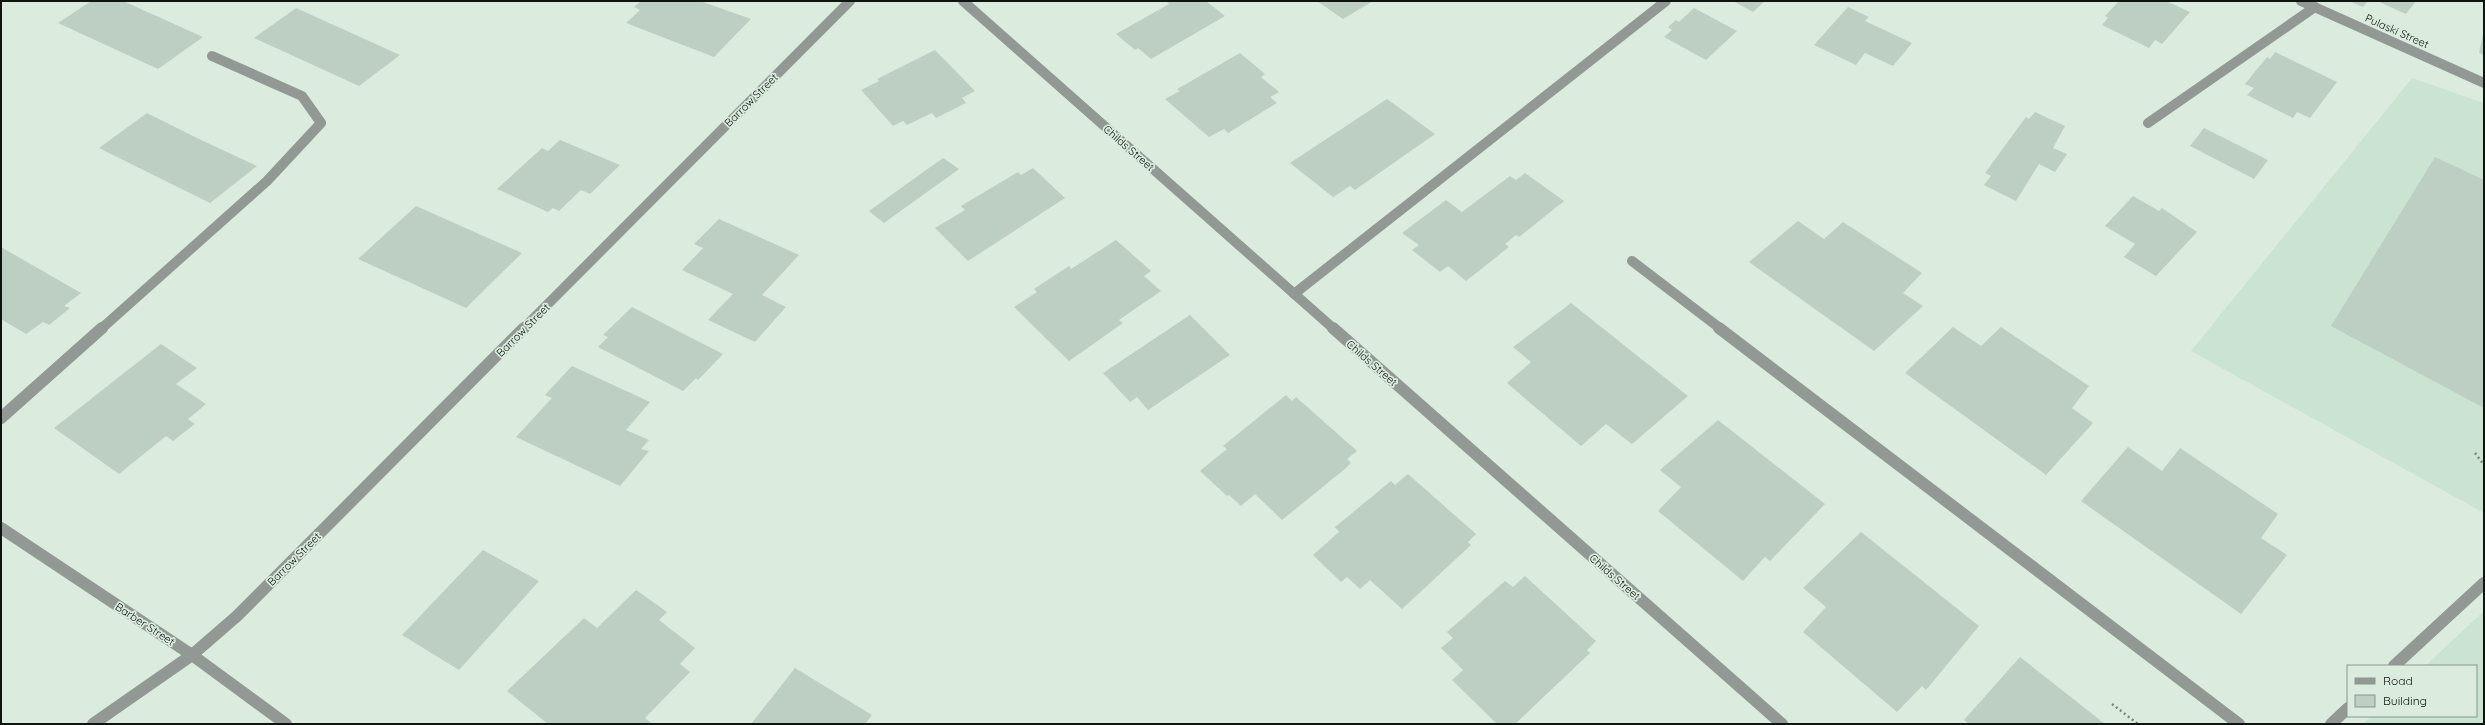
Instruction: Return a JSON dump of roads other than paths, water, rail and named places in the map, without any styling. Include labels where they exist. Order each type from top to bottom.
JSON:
[{"type":"street","name":"Barrow Street","points":[[93,724],[192,655],[237,616],[850,1]]},
{"type":"street","name":"Childs Street","points":[[963,1],[1782,724]]},
{"type":"street","points":[[1294,294],[1666,1]]},
{"type":"street","name":"Pulaski Street","points":[[2301,1],[2484,83]]},
{"type":"street","points":[[2148,123],[2315,8]]},
{"type":"street","points":[[1,418],[268,181],[321,123],[302,96],[212,56]]},
{"type":"street","points":[[1632,261],[2240,724]]},
{"type":"street","name":"Barber Street","points":[[1,528],[192,655],[286,724]]},
{"type":"street","points":[[2395,665],[2484,583]]},
{"type":"street","points":[[2331,724],[2347,709]]}]
